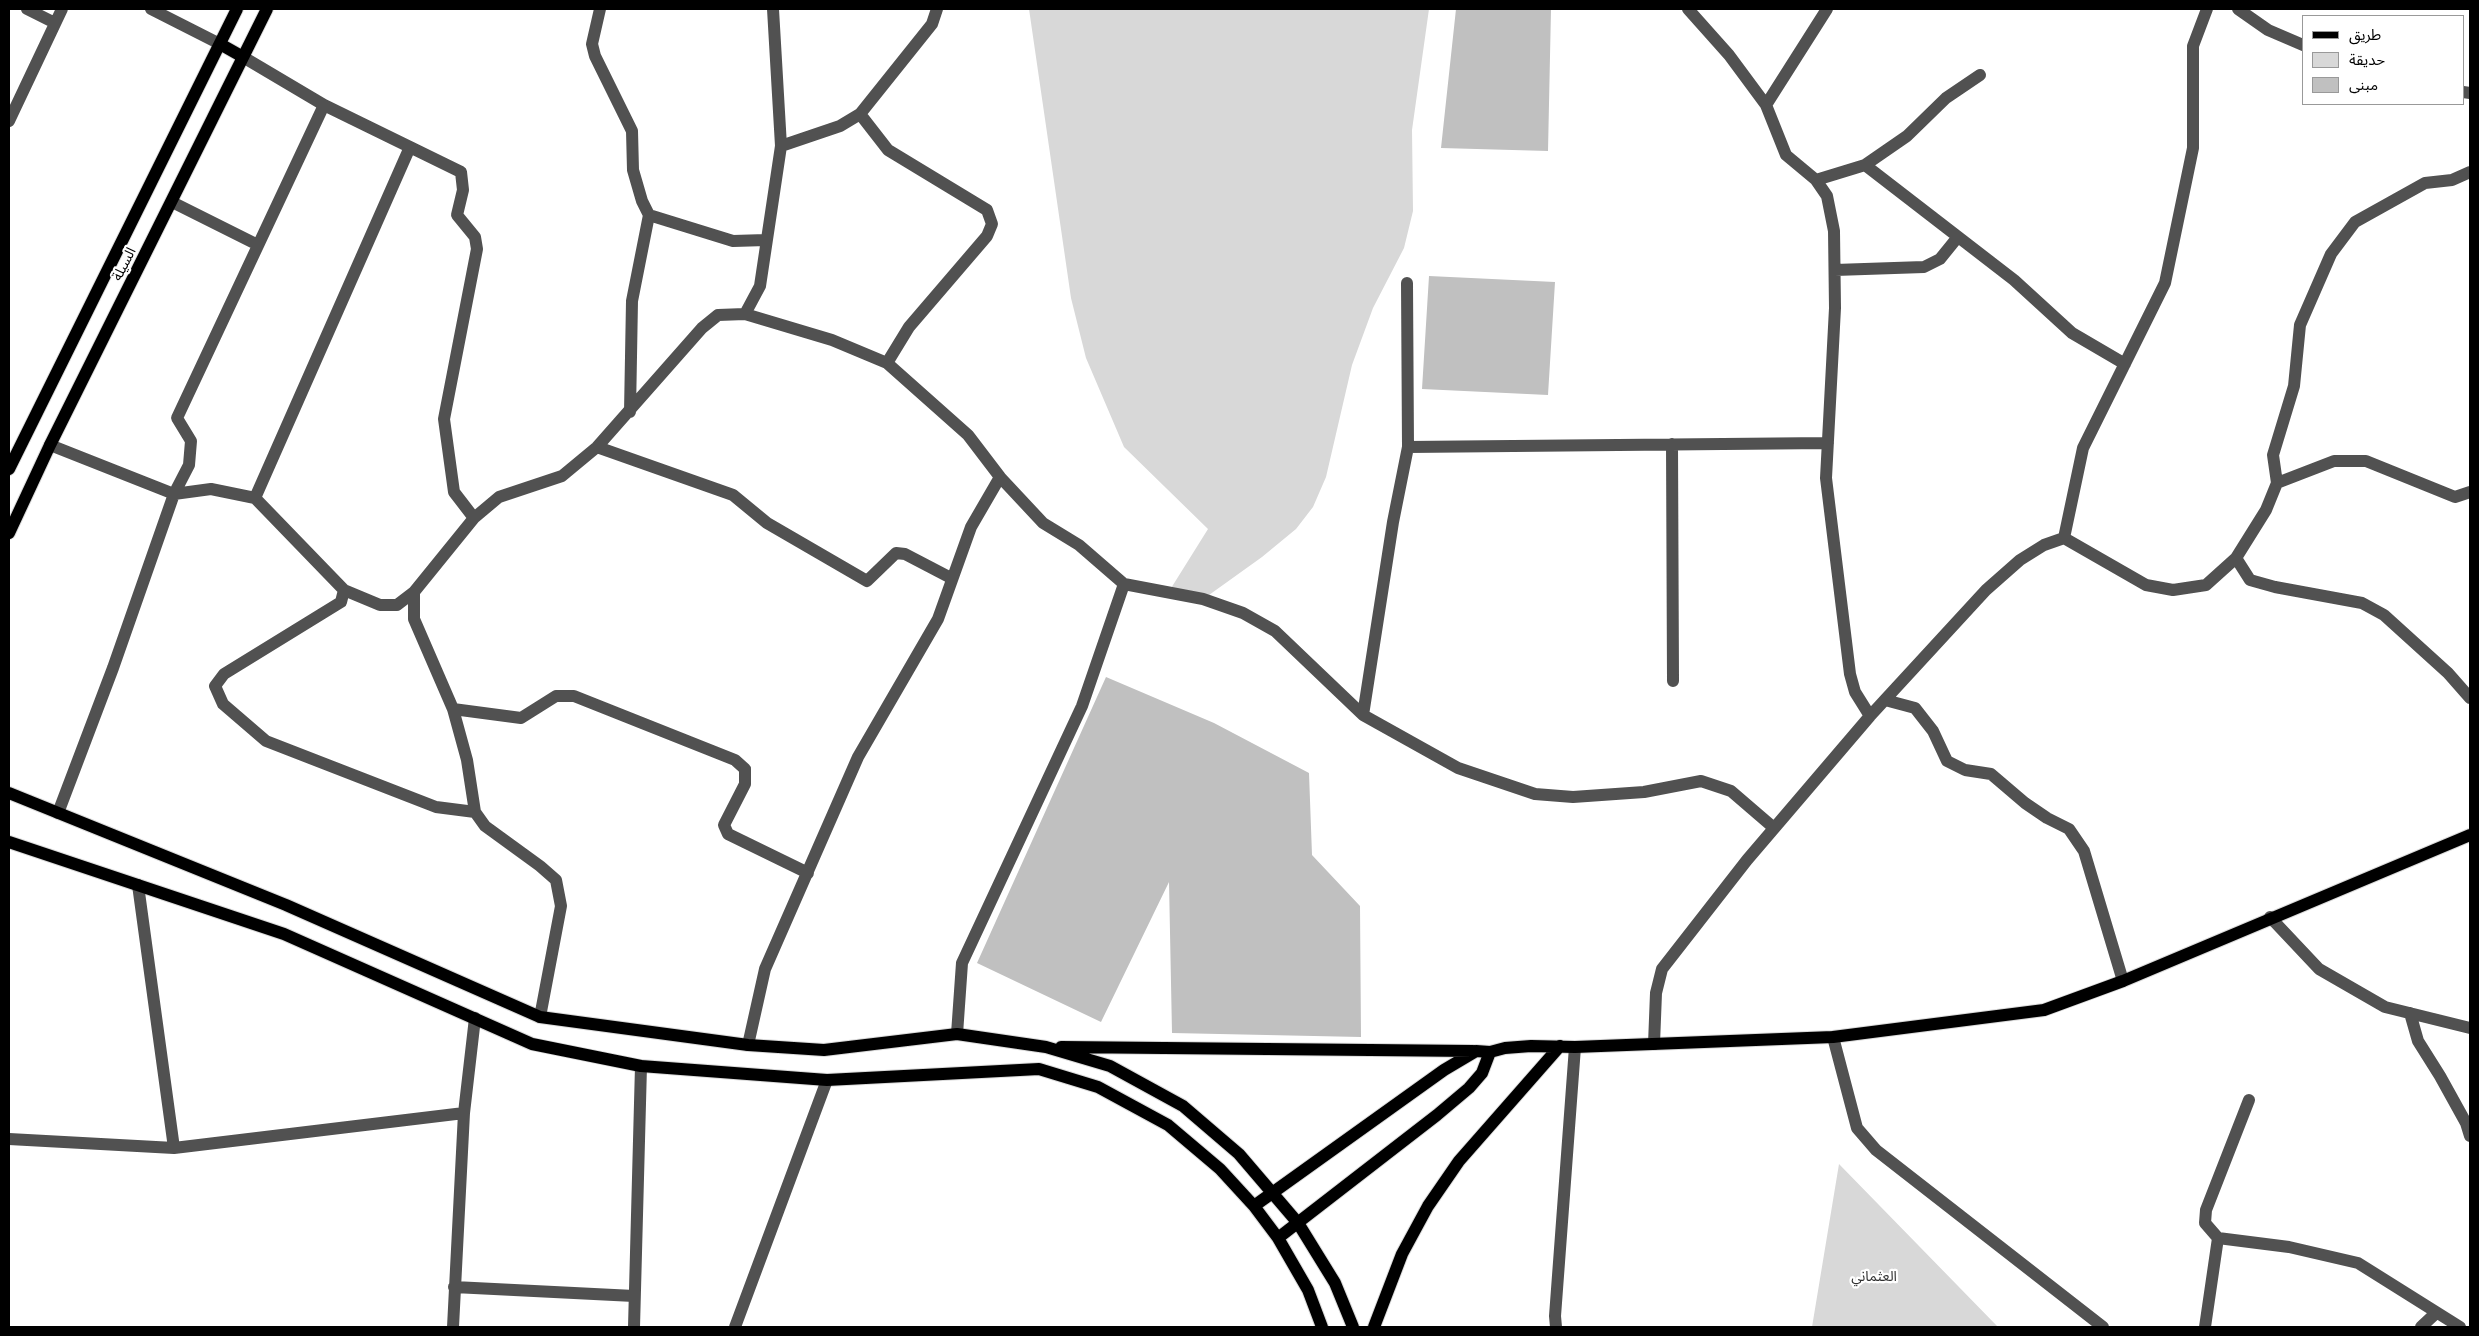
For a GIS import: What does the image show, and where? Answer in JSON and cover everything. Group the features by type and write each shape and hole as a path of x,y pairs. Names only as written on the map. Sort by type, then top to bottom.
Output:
{"main road":[{"name":"السيلة","path":"9,469 237,9"},
{"name":"السيلة","path":"9,533 50,445 267,9"},
{"path":"220,44 243,57"},
{"path":"9,793 286,905 540,1017 748,1045 824,1050 957,1034 1046,1047 1490,1052 1505,1048 1833,1037 2044,1010 2123,981 2270,917 2470,835"},
{"path":"9,842 284,934 532,1044 641,1066 827,1080 1038,1069 1098,1087 1168,1125 1220,1169 1254,1206 1278,1238 1308,1290 1322,1327"},
{"path":"1374,1327 1402,1254 1428,1206 1459,1161 1560,1046"},
{"path":"1046,1047 1110,1066 1183,1106 1239,1154 1274,1192 1298,1223 1335,1283 1353,1327"},
{"path":"1254,1206 1444,1070 1476,1051"},
{"path":"1278,1238 1469,1088 1482,1073 1490,1052"}],"street":[{"path":"27,9 55,23"},
{"path":"9,121 62,9"},
{"path":"152,9 220,44"},
{"path":"600,9 592,44 595,56 632,131 633,170 642,202 649,215 632,301 630,412"},
{"path":"745,314 760,286 781,146 773,9"},
{"path":"781,146 840,126 860,114 932,24 937,9"},
{"path":"1688,9 1729,55 1766,105 1786,155 1816,180 1828,196 1834,231 1836,308 1826,478 1850,674 1855,692 1870,716"},
{"path":"1766,105 1827,9"},
{"path":"2064,538 2083,448 2165,283 2193,148 2193,46 2207,9"},
{"path":"2238,9 2268,30 2302,45"},
{"path":"243,57 324,104 461,172 463,190 457,215 475,237 477,249 444,419 454,492 474,518"},
{"path":"1816,180 1865,165 1907,136 1946,98 1980,75"},
{"path":"58,813 113,668 174,494 189,465 191,441 178,418 324,104"},
{"path":"860,114 888,150 987,210 992,224 987,236 909,327 887,363"},
{"path":"255,498 410,147"},
{"path":"1865,165 1957,238 2014,280 2072,333 2125,364"},
{"path":"1654,1044 1656,992 1662,969 1774,828 1870,716 1986,590 2020,560 2044,545 2064,538 2146,585 2173,590 2206,585 2236,558 2266,510 2277,483 2273,455 2294,386 2300,325 2331,254 2355,222 2425,183 2452,180 2470,172"},
{"path":"172,202 258,245"},
{"path":"649,215 733,241 766,240"},
{"path":"1835,270 1924,267 1940,259 1957,238"},
{"path":"1363,715 1393,522 1408,447 1408,283"},
{"path":"50,445 174,494 211,489 255,498 344,590 380,605 397,605 414,592 474,518 499,497 562,476 597,447 718,315 745,314 832,340 887,363 968,435 1000,478 1044,523 1079,546 1124,584 1203,599 1243,613 1275,631 1363,715 1458,768 1535,794 1573,797 1635,792 1701,781 1731,791 1774,828"},
{"path":"1408,447 1828,443"},
{"path":"1672,444 1673,681"},
{"path":"597,447 733,495 767,523 867,581 896,553 905,554 951,578"},
{"path":"2277,483 2334,461 2366,460 2455,496 2470,492"},
{"path":"748,1045 765,969 858,757 938,620 951,578 971,527 1000,478"},
{"path":"2236,558 2250,580 2285,589 2362,603 2384,615 2448,673 2470,698"},
{"path":"957,1034 962,963 1082,706 1124,584"},
{"path":"344,590 341,602 224,674 215,686 223,704 266,741 436,807 475,812"},
{"path":"414,592 414,619 453,709 468,760 475,812 485,826 556,880 561,906 540,1017"},
{"path":"453,709 521,718 556,696 574,696 736,760 745,769 745,784 724,825 728,834 808,873"},
{"path":"1885,700 1915,708 1933,731 1947,761 1965,770 1990,774 2025,803 2070,829 2084,851 2123,981"},
{"path":"138,885 174,1148"},
{"path":"2270,917 2319,969 2385,1007 2470,1028"},
{"path":"2410,1012 2418,1041 2445,1084 2466,1123 2470,1136"},
{"path":"453,1327 464,1113 475,1018"},
{"path":"1833,1037 1857,1128 1876,1150 2103,1327"},
{"path":"1556,1327 1574,1047"},
{"path":"634,1327 641,1066"},
{"path":"735,1327 827,1080"},
{"path":"2249,1100 2206,1210 2205,1223 2218,1238 2289,1247 2358,1263 2460,1327"},
{"path":"9,1139 174,1148 464,1113"},
{"path":"2205,1327 2218,1238"},
{"path":"454,1287 634,1296"},
{"path":"2421,1327 2436,1313"}],"green space":[{"path":"1029,9 1429,9 1412,130 1413,211 1404,248 1373,308 1352,365 1326,477 1313,507 1296,529 1262,557 1209,595 1168,593 1208,529 1124,447 1086,358 1071,298"},
{"name":"العثماني","path":"1839,1164 1998,1327 1812,1327"}],"building":[{"path":"1456,9 1551,9 1548,151 1441,148"},
{"path":"1429,276 1555,282 1548,395 1422,389"},
{"path":"1106,677 1214,723 1309,773 1312,855 1360,906 1361,1037 1172,1033 1169,882 1101,1022 977,963"}]}
